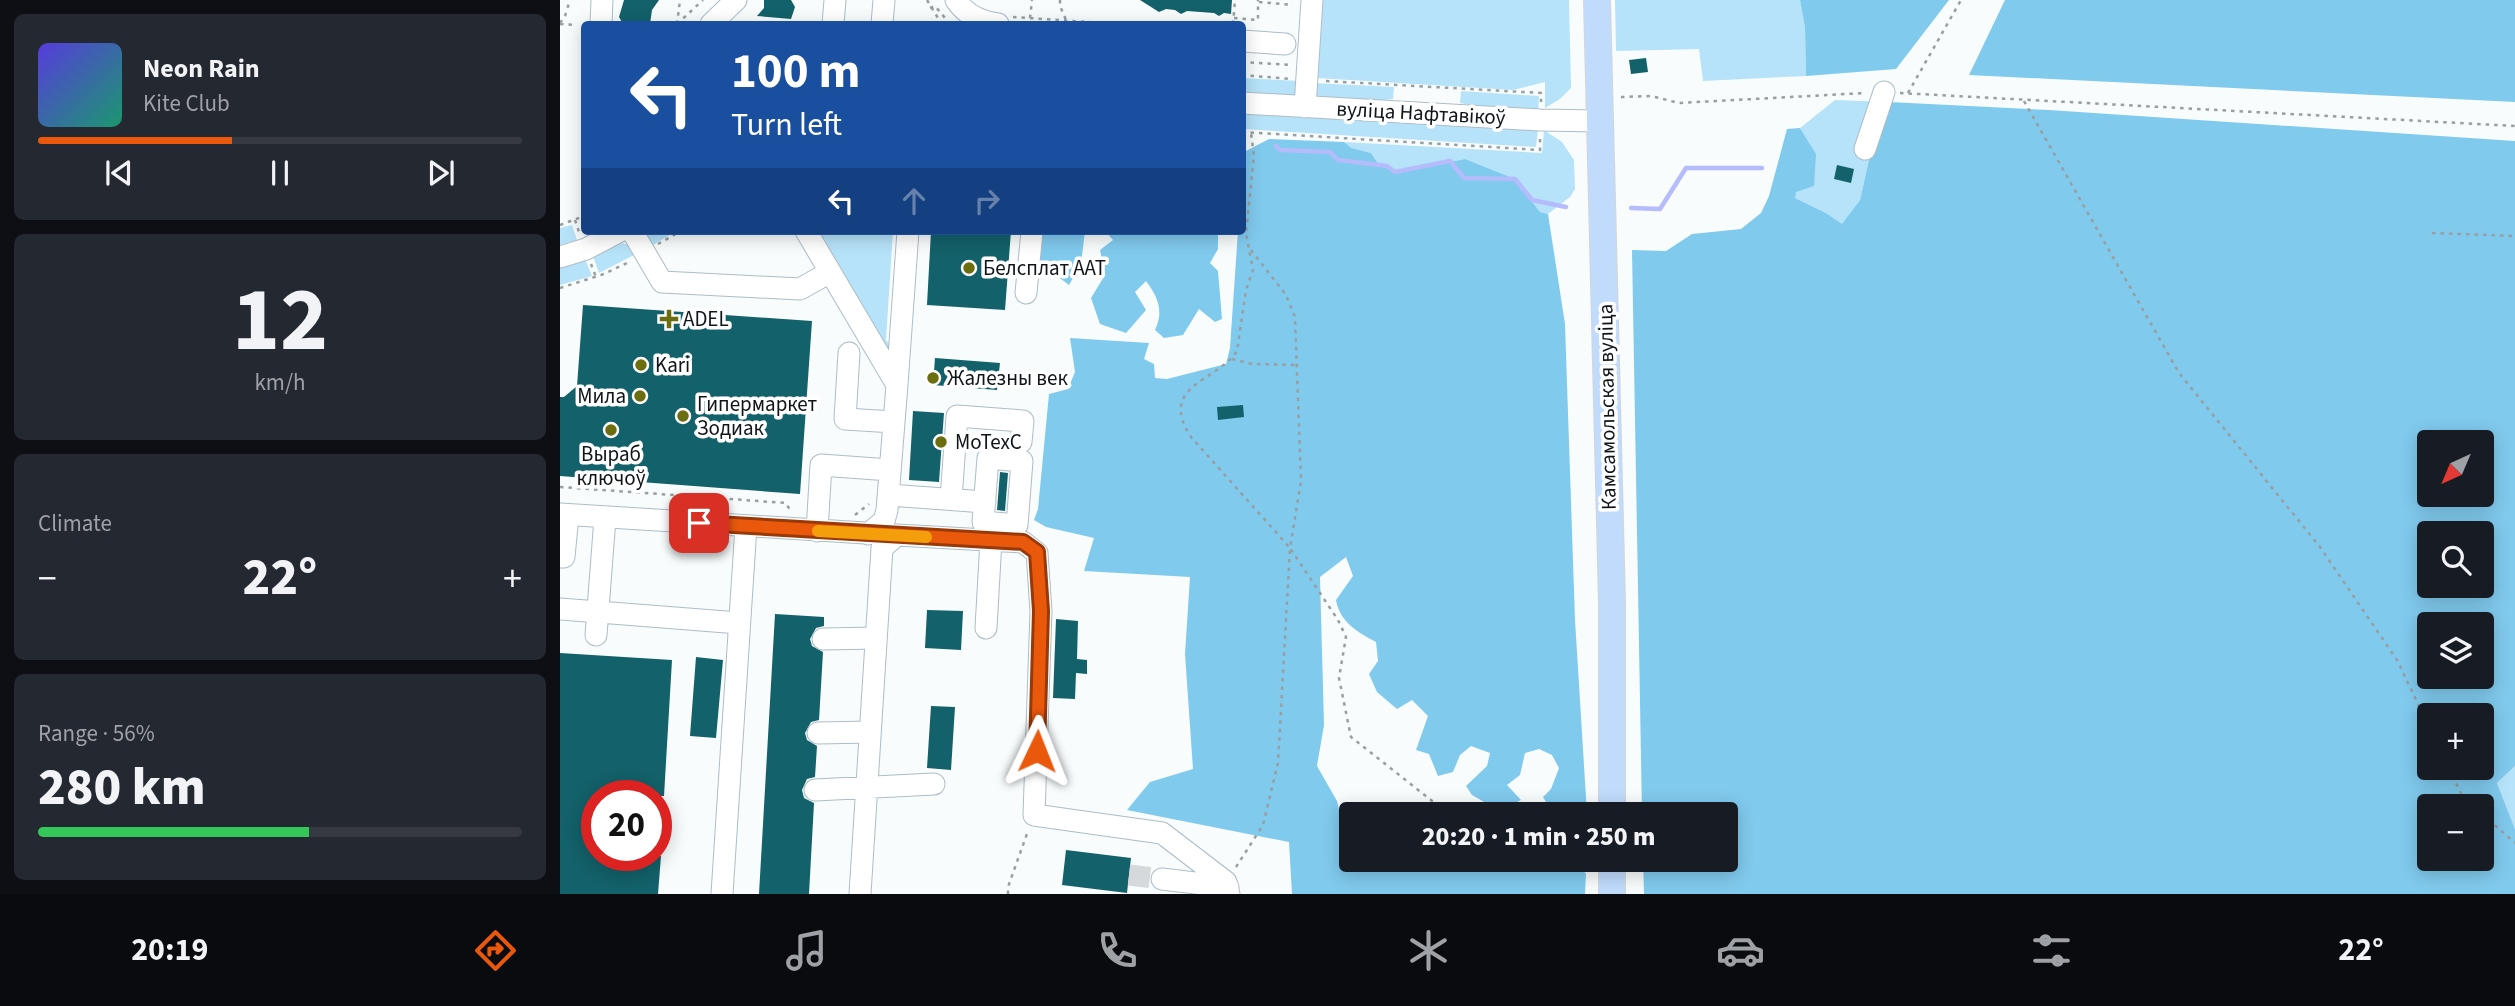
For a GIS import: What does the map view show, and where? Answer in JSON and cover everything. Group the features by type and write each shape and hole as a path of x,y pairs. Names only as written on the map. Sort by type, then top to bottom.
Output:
{"main road":[{"name":"Камсамольская вуліца","path":"1597,0 1612,603 1612,802"},
{"path":"1612,872 1612,894"}],"street":[{"path":"601,21 602,0"},
{"path":"714,21 736,0"},
{"path":"833,21 835,0"},
{"path":"882,21 884,0"},
{"path":"956,0 976,19 1003,21"},
{"path":"1304,3 1307,80 1305,107"},
{"path":"1246,41 1285,44"},
{"path":"1865,149 1884,92"},
{"name":"вуліца Нафтавікоў","path":"1246,103 1551,121 1599,110"},
{"path":"560,257 586,249 612,235"},
{"path":"634,235 662,282 800,289 831,272"},
{"path":"808,235 897,384"},
{"path":"860,894 883,535 880,498 890,470 908,235"},
{"path":"1026,293 1032,235"},
{"path":"849,353 845,419 894,422"},
{"path":"951,499 957,416 1023,421 1021,442"},
{"path":"817,531 821,465 890,470"},
{"path":"880,498 985,502"},
{"path":"563,514 1023,542 1037,552 1041,611 1034,815 1162,833 1228,887"},
{"path":"560,557 564,557 568,515 563,514"},
{"path":"596,635 605,517"},
{"path":"722,894 746,526"},
{"path":"986,628 991,540"},
{"path":"560,609 739,623"},
{"path":"823,639 877,638"},
{"path":"818,733 870,732"},
{"path":"815,790 934,784"},
{"path":"1162,879 1228,887"}],"path":[{"path":"570,0 560,23 576,25"},
{"path":"677,21 680,0"},
{"path":"680,21 703,0"},
{"path":"927,0 938,21"},
{"path":"1030,19 1032,0"},
{"path":"1060,0 1068,21"},
{"path":"1234,21 1235,0"},
{"path":"1908,93 1961,0"},
{"path":"1234,18 1258,20 1258,1 1304,3"},
{"path":"930,8 935,6 945,20"},
{"path":"1003,21 1055,21"},
{"path":"1246,75 1541,93"},
{"path":"1599,110 1651,96 1679,103 1884,92 2515,127"},
{"path":"2024,101 2179,373 2320,547 2397,660 2418,703"},
{"path":"1246,132 1540,150"},
{"path":"1251,133 1254,156 1246,233 1253,270 1246,290 1237,351 1232,359 1189,389 1182,402 1183,425 1290,548 1338,620 1346,637 1339,677 1351,737 1433,802"},
{"path":"560,225 581,217"},
{"path":"2432,233 2515,236"},
{"path":"560,288 604,275 674,235"},
{"path":"1228,887 1263,825 1278,763 1290,548 1301,481 1295,317 1286,295 1251,249"},
{"path":"1232,359 1252,364 1297,365"},
{"path":"560,487 786,503 792,512"},
{"path":"855,516 880,498"},
{"path":"1008,894 1008,887 1034,815"},
{"path":"2494,825 2515,843"}],"shaded area":[{"path":"1322,0 1569,0 1571,88 1545,108 1545,82 1513,90 1317,78"},
{"path":"1615,0 1800,0 1805,28 1806,76 1703,81 1699,49 1616,51"},
{"path":"1800,0 1949,0 1896,69 1806,76 1805,28"},
{"path":"2005,0 2515,0 2515,102 1969,75"},
{"path":"1246,78 1300,81 1297,94 1246,93"},
{"path":"1313,83 1394,87 1393,99 1333,102 1316,96"},
{"path":"1461,91 1539,96 1538,114 1500,111 1460,103"},
{"path":"1835,100 1889,102 1875,133 1860,200 1842,225 1826,213 1795,198 1795,192 1816,155 1800,128"},
{"path":"1889,102 2515,141 2515,766 2497,783 2515,829 2515,894 1644,894 1643,872 1738,872 1738,802 1642,802 1632,250 1666,251 1692,234 1741,229 1761,213 1769,196 1787,129 1800,128 1816,154 1814,186 1796,192 1795,198 1842,224 1860,200 1875,133"},
{"path":"1246,111 1538,129 1536,147 1246,129"},
{"path":"1544,130 1562,142 1574,160 1575,189 1570,197 1548,214 1540,212 1514,179 1465,159 1395,172 1387,166 1379,165 1371,153 1350,148 1344,142 1542,153"},
{"path":"1269,139 1344,142 1351,148 1371,153 1379,165 1387,166 1395,172 1465,159 1515,179 1540,212 1548,214 1565,324 1575,620 1586,802 1546,802 1543,797 1551,789 1559,768 1552,755 1539,749 1525,753 1520,775 1507,785 1521,800 1517,802 1484,802 1472,795 1466,786 1487,766 1490,753 1471,746 1460,755 1453,772 1438,776 1429,754 1416,750 1428,716 1412,700 1397,709 1377,692 1369,674 1378,661 1376,642 1350,625 1338,608 1336,600 1353,576 1346,557 1320,577 1324,725 1317,766 1339,809 1339,872 1585,872 1585,894 1292,894 1289,842 1127,810 1150,782 1193,769 1185,654 1190,577 1084,571 1094,538 1046,527 1034,520 1038,509 1049,394 1068,389 1075,372 1070,338 1149,343 1144,359 1154,364 1155,378 1167,379 1226,364 1230,348 1238,235 1246,235 1246,151"},
{"path":"572,225 577,240 560,245 560,228"},
{"path":"646,235 670,235 650,247"},
{"path":"819,235 893,235 886,340 891,346 890,354"},
{"path":"1041,235 1085,235 1081,264 1069,285 1040,263"},
{"path":"1109,235 1218,235 1218,249 1210,263 1218,271 1222,319 1215,322 1199,309 1183,335 1164,338 1155,330 1159,317 1158,304 1146,281 1135,292 1146,310 1126,333 1100,324 1091,298 1105,275 1100,250 1113,240"},
{"path":"622,243 632,246 638,253 599,273 593,256"},
{"path":"585,259 592,276 560,285 560,267"},
{"path":"2515,766 2515,829 2497,783"}],"building":[{"path":"624,0 659,0 652,10 650,21 621,21 619,17"},
{"path":"764,0 791,0 795,7 791,19 757,16 764,8"},
{"path":"1140,0 1232,0 1231,14 1224,13 1219,16 1214,13 1187,11 1181,14 1166,9 1159,12"},
{"path":"1646,58 1648,72 1631,74 1629,60"},
{"path":"1837,165 1854,169 1851,183 1834,179"},
{"name":"Белсплат ААТ","path":"931,235 1011,235 1005,310 927,305"},
{"name":"Гипермаркет Зодиак","path":"583,305 812,321 800,494 560,476 560,397 564,397 577,386"},
{"path":"935,358 1000,363 997,390 933,385"},
{"path":"1243,405 1244,417 1218,420 1217,407"},
{"path":"913,411 944,413 939,482 909,480"},
{"path":"1000,472 1008,473 1005,511 997,510"},
{"path":"927,610 963,611 961,650 925,648"},
{"path":"775,614 824,617 824,626 816,628 810,639 812,646 823,652 819,720 811,722 805,733 807,740 817,746 815,777 807,779 802,790 804,798 814,803 809,894 759,894"},
{"path":"1056,619 1078,621 1077,659 1087,660 1087,674 1076,673 1075,699 1053,698"},
{"path":"560,653 672,660 665,780 581,780 581,871 660,871 658,894 560,894"},
{"path":"696,657 723,660 716,738 690,736"},
{"path":"931,706 955,707 951,770 927,768"},
{"path":"1066,850 1131,858 1127,893 1062,885"}],"waterway":[{"path":"1276,146 1280,150 1330,152 1338,160 1387,166 1395,172 1450,161 1464,178 1515,179 1532,200 1566,207"},
{"path":"1631,208 1660,209 1686,168 1762,168"}],"tunnel":[{"path":"1129,875 1162,879"}],"slow traffic":[{"path":"818,531 926,537"}],"place":[{"name":"Белсплат ААТ","path":"969,268"},
{"name":"ADEL","path":"669,319"},
{"name":"Kari","path":"641,365"},
{"name":"Жалезны век","path":"933,378"},
{"name":"Мила","path":"640,396"},
{"name":"Гипермаркет Зодиак","path":"683,416"},
{"name":"Выраб ключоў","path":"611,430"},
{"name":"MoTexC","path":"941,442"}],"route":[{"path":"699,523 1023,542 1037,552 1041,611 1037,751"}]}
